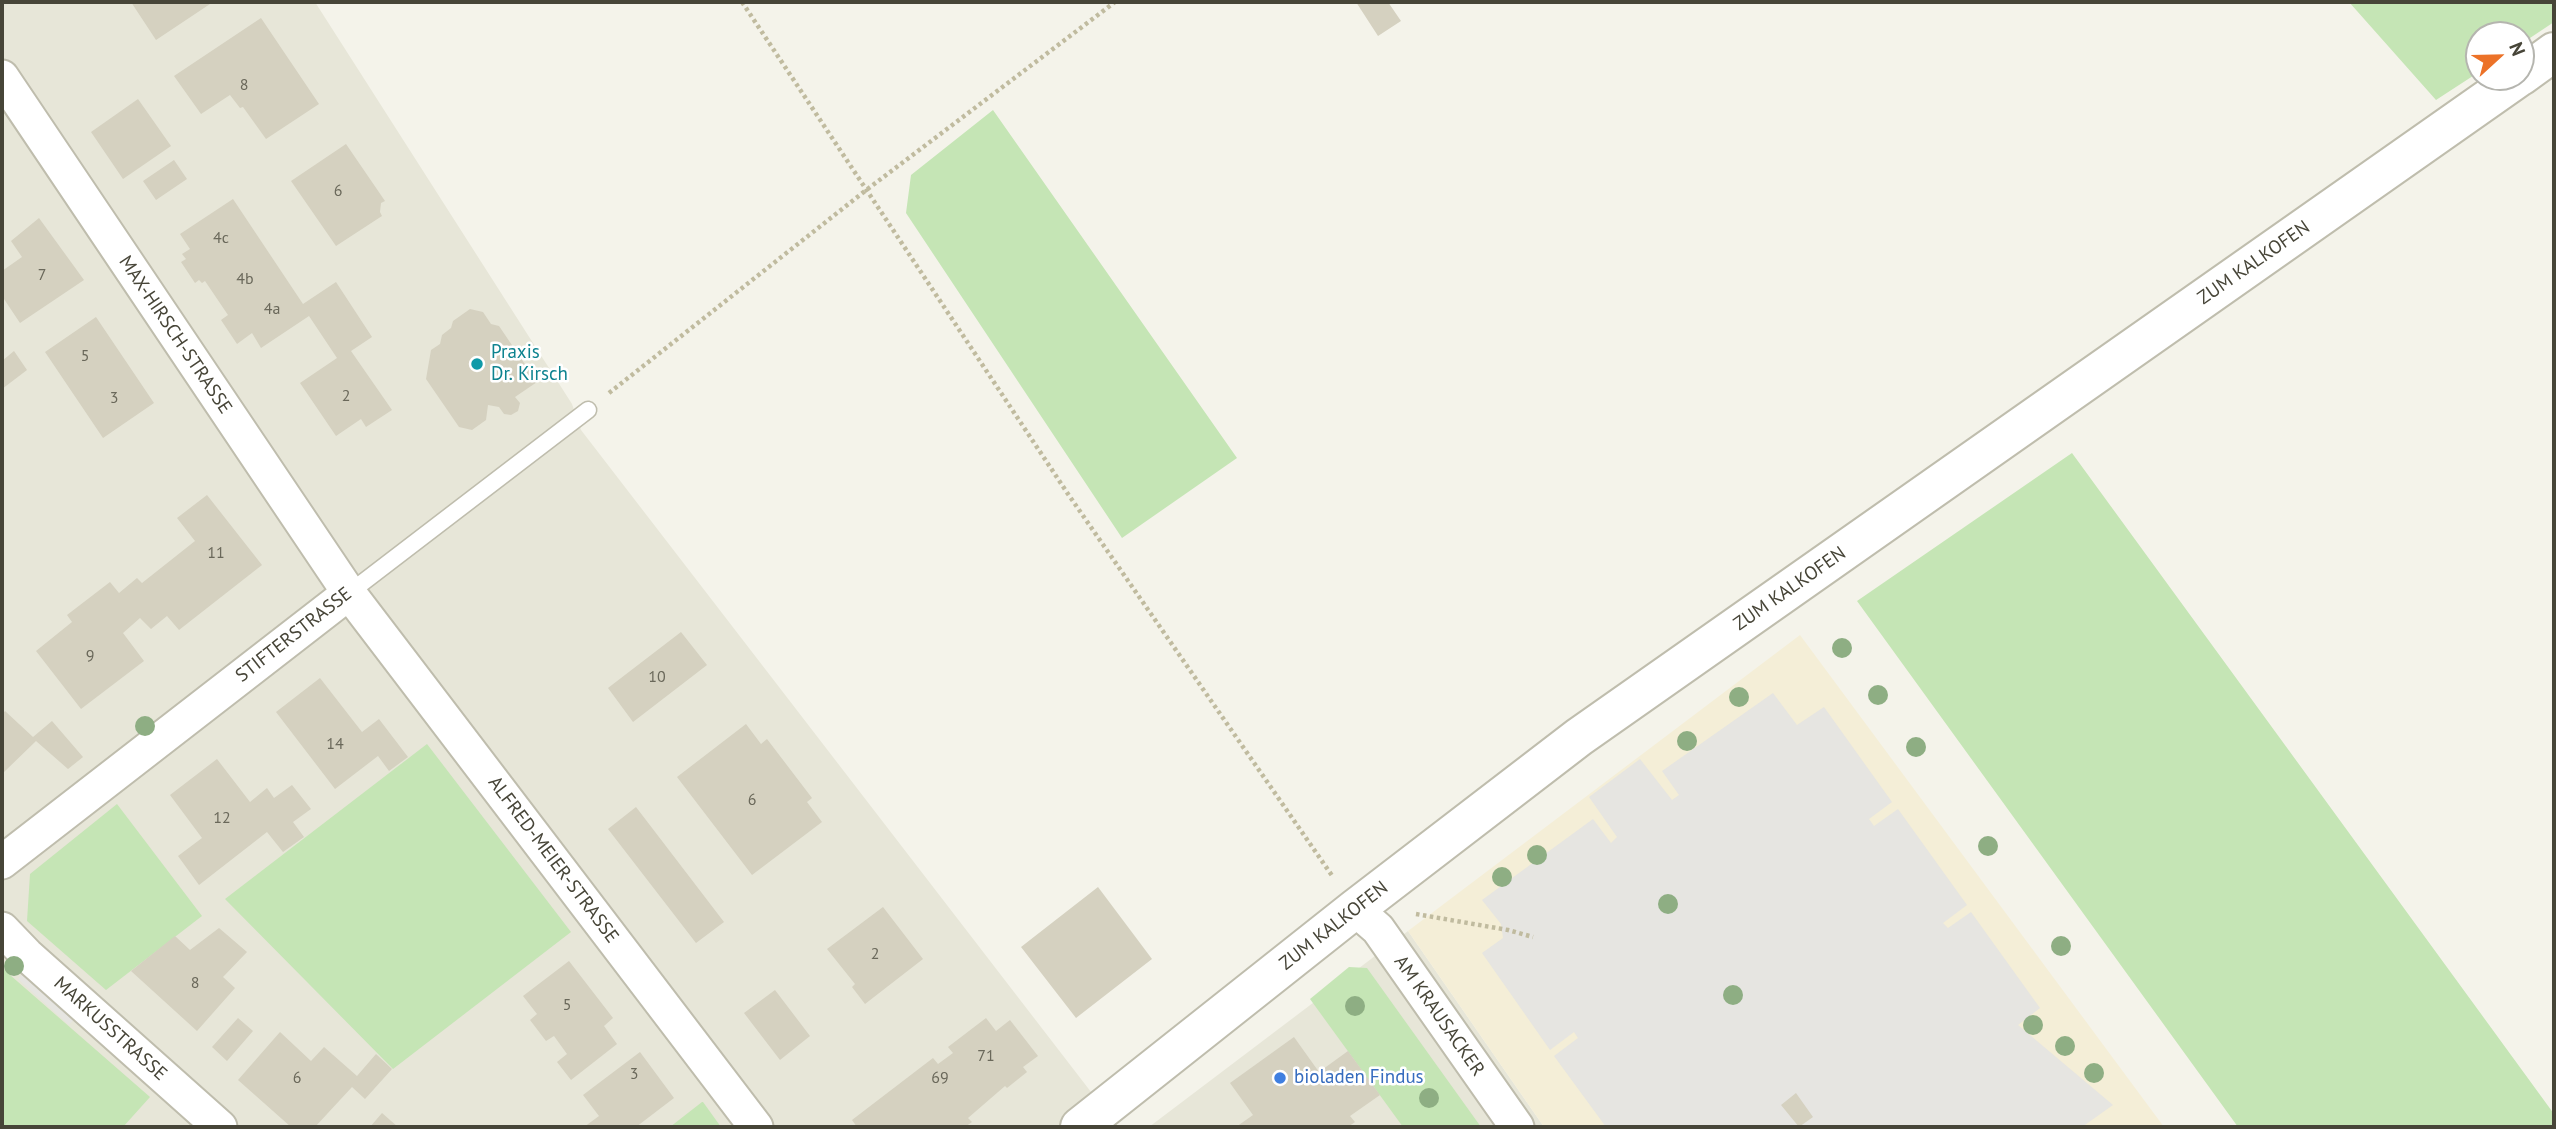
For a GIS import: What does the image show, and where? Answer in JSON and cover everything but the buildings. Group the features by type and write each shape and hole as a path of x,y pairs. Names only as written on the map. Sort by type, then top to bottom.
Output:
{"street":[{"name":"ZUM KALKOFEN","path":"2535,65 2554,52"},
{"name":"MAX-HIRSCH-STRASSE","path":"2,77 349,593"},
{"name":"ZUM KALKOFEN","path":"1080,1127 1355,909 1579,737 2499,91"},
{"name":"STIFTERSTRASSE","path":"2,862 349,593"},
{"name":"ALFRED-MEIER-STRASSE","path":"349,593 756,1127"},
{"name":"AM KRAUSACKER","path":"1355,909 1378,929 1517,1127"},
{"name":"MARKUSSTRASSE","path":"2,929 27,955 220,1127"}],"lane":[{"name":"STIFTERSTRASSE","path":"349,593 588,410"}],"path":[{"path":"742,2 1068,494 1355,909"},
{"path":"588,410 865,191 1115,2"},
{"path":"1409,910 1432,918 1508,930 1532,937"}],"shaded area":[{"path":"2,2 315,2 572,404 581,430 1118,1127 2,1127"},
{"path":"1800,635 2164,1127 1544,1127 1408,931"},
{"path":"1773,693 1797,725 1824,707 1892,802 1869,819 1874,826 1898,809 1967,905 1943,923 1948,928 1971,912 2040,1008 2018,1025 2113,1105 2082,1127 1606,1127 1554,1056 1578,1038 1574,1032 1550,1050 1482,953 1503,938 1501,924 1482,900 1593,819 1611,843 1617,837 1589,797 1640,759 1672,800 1679,795 1662,771"},
{"path":"1408,931 1544,1127 1149,1127"},
{"path":"27,969 78,1015 69,1025 18,979"}],"green space":[{"path":"2349,2 2554,2 2554,22 2535,35 2535,21 2465,21 2465,81 2436,100"},
{"path":"993,110 1237,458 1122,538 906,213 911,175"},
{"path":"2072,453 2554,1114 2554,1127 2238,1127 1857,601"},
{"path":"427,744 571,932 393,1069 225,899"},
{"path":"117,804 202,916 106,990 27,921 30,874"},
{"path":"1349,967 1367,968 1481,1127 1403,1127 1310,999"},
{"path":"2,968 150,1097 123,1127 2,1127"},
{"path":"702,1102 721,1127 670,1127"}],"place":[{"name":"Praxis Dr. Kirsch","path":"477,364"},
{"name":"bioladen Findus","path":"1280,1078"}]}
